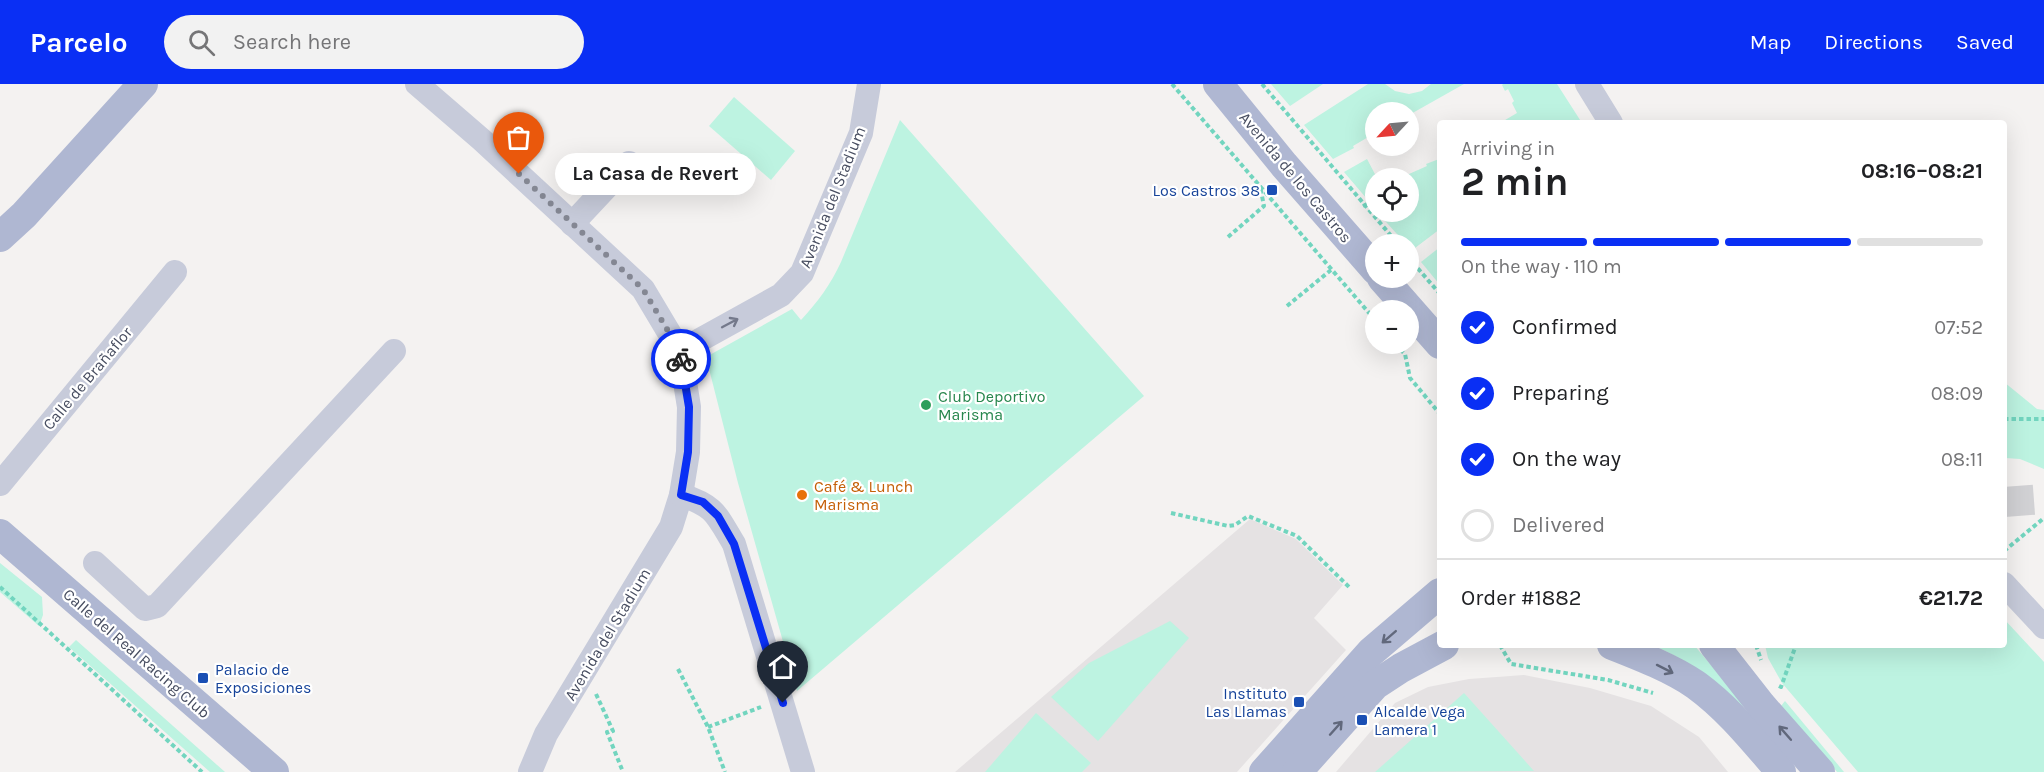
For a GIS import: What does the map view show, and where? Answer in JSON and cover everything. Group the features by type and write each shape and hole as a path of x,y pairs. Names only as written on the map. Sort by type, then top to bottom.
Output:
{"main road":[{"path":"0,237 24,215 143,84"},
{"name":"Avenida de los Castros","path":"1218,84 1284,165 1365,257"},
{"path":"0,251 24,215"},
{"path":"1393,288 1435,328"},
{"name":"Calle del Real Racing Club","path":"0,534 274,772"},
{"path":"1264,772 1371,652 1437,596"},
{"path":"1297,772 1375,685 1438,648"},
{"path":"1619,648 1694,684 1715,700 1738,722 1781,772"},
{"path":"1717,648 1766,690"},
{"path":"1736,648 1820,772"}],"street":[{"name":"Avenida del Stadium","path":"417,84 482,140 643,289 680,351 689,407 688,452 681,495 671,527 546,734 530,772"},
{"name":"Avenida del Stadium","path":"680,351 774,299 802,273 861,133 869,84"},
{"path":"1587,84 1609,120"},
{"path":"572,224 629,164"},
{"name":"Calle de Brañaflor","path":"0,484 175,272"},
{"path":"95,564 145,609 157,606 394,351"},
{"path":"681,495 703,502 718,516 734,544 803,772"},
{"path":"2007,587 2044,627"}],"path":[{"path":"1172,84 1365,309"},
{"path":"1262,84 1389,234"},
{"path":"1228,237 1264,206 1260,185"},
{"path":"1287,306 1331,270"},
{"path":"1419,270 1437,291"},
{"path":"1405,354 1410,378 1437,410"},
{"path":"2007,419 2044,419"},
{"path":"1171,513 1228,526 1235,525 1248,516 1297,536 1349,587"},
{"path":"2007,549 2044,518"},
{"path":"0,587 202,772"},
{"path":"1502,648 1511,664 1608,680 1654,693"},
{"path":"1766,690 1794,648"},
{"path":"678,669 708,727 725,772"},
{"path":"595,693 613,730 607,732 623,772"},
{"path":"708,727 764,706"}],"shaded area":[{"path":"1250,519 1296,539 1343,585 1314,618 1346,650 1237,772 955,772"},
{"path":"1524,675 1590,688 1651,706 1699,737 1728,772 1336,772 1395,703 1428,687 1469,679"}],"green space":[{"path":"1271,84 1323,84 1290,106"},
{"path":"1368,84 1385,84 1395,91 1409,94 1422,91 1431,84 1464,84 1419,109 1419,102 1365,102 1365,139 1353,146 1354,148 1333,159 1304,125"},
{"path":"1557,84 1580,120 1505,120 1517,113 1508,89 1505,91 1502,85"},
{"path":"734,97 795,151 771,180 709,126"},
{"name":"Club Deportivo Marisma","path":"900,120 1144,396 797,691 738,483 706,357 792,309 801,320 813,307 841,262"},
{"path":"1367,159 1372,168 1365,168 1365,197 1344,172"},
{"path":"1437,160 1437,231 1419,245 1419,234 1397,234 1386,222 1419,222 1419,170 1427,166 1426,164"},
{"path":"1437,249 1437,281 1421,262"},
{"path":"2007,384 2037,409 2044,410 2044,469 2020,459 2007,458"},
{"path":"0,563 42,597 43,615 39,626 0,592"},
{"path":"1170,621 1189,638 1098,741 1051,697 1089,663"},
{"path":"2007,622 2044,662 2044,772 1858,772 1782,683 1768,658 1766,648 2007,648"},
{"path":"76,640 225,772 210,772 69,647"},
{"path":"1659,648 1697,648 1745,705 1741,709 1677,657"},
{"path":"1464,693 1534,771 1375,772"},
{"path":"1785,701 1844,772 1837,772 1781,706"},
{"path":"1036,713 1091,763 1082,772 985,772"}],"tunnel":[{"path":"2007,502 2044,499"}],"way so far":[{"path":"519,174 643,289 680,351 681,359"}],"place":[{"name":"La Casa de Revert","path":"519,174"},
{"name":"Los Castros 38","path":"1272,190"},
{"name":"Club Deportivo Marisma","path":"926,405"},
{"name":"Café & Lunch Marisma","path":"802,495"},
{"name":"Palacio de Exposiciones","path":"203,678"},
{"name":"Instituto Las Llamas","path":"1299,702"},
{"name":"Alcalde Vega Lamera 1","path":"1362,720"}],"route":[{"path":"681,359 689,407 688,452 681,495 703,502 718,516 734,544 783,703"}]}
